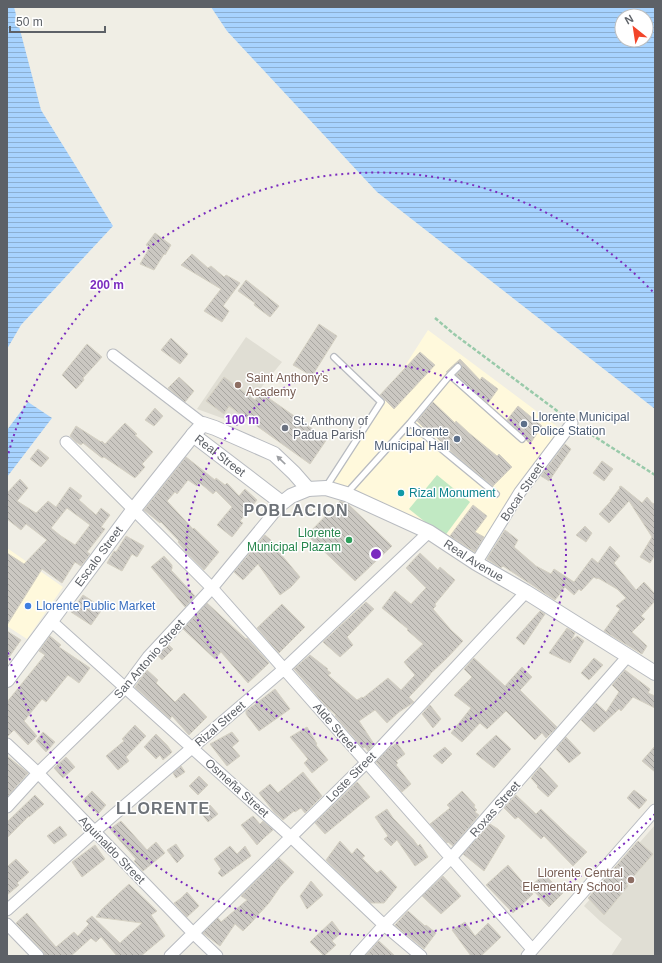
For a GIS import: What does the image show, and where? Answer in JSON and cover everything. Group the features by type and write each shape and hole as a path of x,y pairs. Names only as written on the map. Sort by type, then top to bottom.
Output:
{"street":[{"path":"113,355 203,424"},
{"name":"Bocar Street","path":"476,564 520,492 572,423"},
{"name":"Real Street","path":"282,503 193,435 203,424 274,454 308,489"},
{"name":"Escalo Street","path":"7,680 134,509 193,435"},
{"name":"Alde Street","path":"66,442 212,588 451,858 529,952"},
{"name":"Real Avenue","path":"282,503 291,496 308,489 326,488 346,494 429,532 476,564 526,592 655,673"},
{"name":"San Antonio Street","path":"7,807 38,773 125,688 148,657 212,588 282,503"},
{"name":"Rizal Street","path":"7,910 95,831 284,669 429,532"},
{"name":"Loste Street","path":"170,956 367,762 526,592"},
{"name":"Osmeña Street","path":"51,622 291,837 384,925 421,956"},
{"name":"Roxas Street","path":"356,956 384,925 451,858 628,656"},
{"name":"Aguinaldo Street","path":"7,744 38,773 216,956"},
{"path":"529,952 655,810"},
{"path":"7,924 38,956"}],"lane":[{"path":"326,488 381,402 334,357"},
{"path":"346,494 458,367"},
{"path":"450,375 522,439"},
{"path":"410,423 496,494"}],"path":[{"path":"435,318 454,334 559,411 572,423 655,475"}],"shaded area":[{"path":"428,330 559,428 490,539 478,555 328,486"},
{"name":"Saint Anthony's Academy","path":"246,337 282,362 233,422 197,409"},
{"name":"Llorente Public Market","path":"7,548 63,587 27,639 7,626"},
{"name":"Llorente Central Elementary School","path":"655,825 655,956 611,956 622,939 584,906"}],"green space":[{"path":"437,475 470,502 444,537 409,509"}],"water":[{"path":"7,7 14,7 41,110 113,226 21,325 7,349"},
{"path":"211,7 655,7 655,409 377,192 227,31"},
{"path":"28,402 52,418 7,477 7,430"}],"building":[{"path":"155,233 171,245 154,270 140,264 150,247 146,245"},
{"path":"192,254 208,268 211,266 224,277 226,275 240,283 223,306 229,311 222,322 204,311 221,289 181,265"},
{"path":"246,280 279,306 270,317 254,305 255,303 238,291"},
{"path":"319,324 337,336 312,376 293,365"},
{"path":"171,338 188,354 180,364 161,350"},
{"path":"87,344 102,357 83,378 84,380 76,389 62,375"},
{"path":"420,352 435,365 394,409 380,395"},
{"path":"460,359 480,380 482,377 498,389 488,403 456,375 462,368 461,364 457,363 446,372"},
{"path":"179,377 194,391 185,402 168,388"},
{"name":"St. Anthony of Padua Parish","path":"224,377 255,400 260,392 327,439 310,464 229,406 224,414 206,401"},
{"path":"433,402 455,423 456,421 497,456 499,454 512,467 493,486 454,454 429,430 428,432 417,421"},
{"name":"Llorente Municipal Police Station","path":"518,406 542,426 530,444 526,440 525,436 507,420"},
{"path":"155,408 163,416 154,426 145,420"},
{"path":"125,423 153,452 142,464 145,467 135,478 104,457 102,458 83,443 81,445 76,442 70,436 76,426 105,444"},
{"path":"565,444 571,449 549,481 541,476"},
{"path":"38,449 49,458 41,467 30,459"},
{"path":"186,457 215,480 216,478 225,485 227,483 239,496 245,489 257,500 240,521 243,523 232,537 217,525 232,507 216,491 213,494 200,483 197,486 188,480 177,494 175,492 167,501 193,529 194,528 219,552 204,570 186,552 178,542 179,541 161,522 160,523 144,510"},
{"path":"602,461 613,469 604,481 593,473"},
{"path":"20,479 28,488 17,501 36,513 48,501 56,507 70,487 82,496 79,500 96,515 101,508 110,515 101,527 105,529 87,552 90,554 81,566 75,562 62,583 42,569 7,625 7,553 24,564 47,540 26,524 21,530 7,519 7,493","holes":["67,508 90,525 75,545 51,528"]},
{"path":"621,486 642,503 647,497 652,503 655,504 655,555 650,563 640,557 652,537 629,501 609,523 599,514 611,501"},
{"name":"Llorente Municipal Plazam","path":"340,501 348,504 392,546 355,581 307,535"},
{"path":"473,505 487,516 475,532 484,537 475,552 450,536"},
{"path":"585,526 592,533 586,542 576,535"},
{"path":"505,530 518,540 514,547 536,566 551,574 554,569 574,582 592,558 598,563 610,546 620,556 614,563 636,590 644,582 655,594 655,601 641,616 645,619 632,632 647,646 642,654 604,631 620,609 616,606 626,598 617,589 594,577 581,591 579,589 574,595 565,587 555,600 503,566 501,568 487,559"},
{"path":"265,535 281,549 279,552 300,577 291,587 280,595 258,564 243,580 234,572"},
{"path":"126,536 144,546 137,557 132,554 122,571 107,563"},
{"path":"420,553 438,570 440,567 455,580 435,604 436,606 433,609 451,630 463,641 409,697 414,702 399,712 387,723 375,710 359,721 374,744 368,751 365,747 363,748 335,716 336,715 326,706 294,669 310,655 328,669 327,670 331,673 328,675 357,700 362,697 363,698 388,678 401,690 415,675 404,662 423,644 407,630 408,629 382,608 395,591 411,604 426,588 406,568"},
{"path":"164,556 172,565 171,570 195,596 185,607 151,567"},
{"path":"83,595 103,608 91,625 71,612"},
{"path":"366,602 374,609 347,637 353,645 340,657 323,642"},
{"path":"207,603 246,639 247,638 269,663 248,683 221,652 215,659 183,629"},
{"path":"282,604 305,627 279,653 257,628"},
{"path":"540,611 545,614 524,645 516,638"},
{"path":"567,628 575,633 571,641 577,636 584,641 570,663 549,653"},
{"path":"7,631 21,640 7,660"},
{"path":"50,636 61,645 59,647 90,668 79,683 68,675 46,702 42,699 24,721 37,736 28,745 14,730 7,737 7,702 45,655 39,651"},
{"path":"169,645 173,649 162,660 158,656"},
{"path":"474,658 505,686 522,667 532,677 520,690 557,727 546,738 542,733 535,740 506,711 487,729 480,723 462,742 451,733 471,708 454,695 472,677 464,669"},
{"path":"594,658 603,665 589,680 581,673"},
{"path":"147,670 158,680 156,683 175,702 184,693 207,717 189,735 172,716 170,719 135,687"},
{"path":"625,670 650,689 648,693 655,696 655,708 633,697 621,711 619,709 594,732 581,720 596,703 606,712 619,692 612,685"},
{"path":"275,689 290,709 259,731 246,714 246,711"},
{"path":"430,705 441,719 433,728 422,714"},
{"path":"135,725 146,736 126,757 129,761 118,770 106,756 124,741 122,739"},
{"path":"307,727 317,744 316,745 328,760 312,773 304,763 308,759 290,737"},
{"path":"43,732 55,742 46,752 36,741"},
{"path":"232,732 239,741 232,747 240,756 227,766 210,744"},
{"path":"156,734 172,752 163,760 160,755 156,759 144,747"},
{"path":"496,735 511,749 494,768 476,754"},
{"path":"566,737 581,753 569,763 556,749"},
{"path":"397,743 405,754 396,761 398,763 396,765 411,784 402,792 376,762 388,749"},
{"path":"655,746 655,772 642,761"},
{"path":"445,747 452,754 442,764 433,756"},
{"path":"7,756 28,773 7,797"},
{"path":"66,757 75,767 63,778 54,768"},
{"path":"181,766 185,772 176,778 173,773"},
{"path":"540,767 558,786 548,797 537,787 538,786 531,778"},
{"path":"303,772 322,796 305,813 301,808 295,812 294,811 283,820 274,812 259,793 270,784 278,793"},
{"path":"199,776 208,785 198,795 189,786"},
{"path":"357,782 370,797 325,834 315,823"},
{"path":"634,790 647,800 639,809 627,798"},
{"path":"92,791 106,805 98,814 83,800"},
{"path":"462,791 475,805 474,807 477,810 475,812 479,815 453,846 448,842 447,843 430,824 450,808 447,805"},
{"path":"35,795 44,804 29,816 7,838 7,822"},
{"path":"516,795 536,814 541,809 587,852 573,866 544,836 541,839 518,817 515,819 504,808"},
{"path":"210,805 218,814 208,822 201,813"},
{"path":"387,809 418,846 420,844 428,857 415,866 397,840 391,846 384,839 388,836 375,817"},
{"path":"253,816 260,824 263,821 273,830 257,845 241,825"},
{"path":"121,821 147,850 156,842 165,853 143,871 134,861 136,859 110,829"},
{"path":"490,824 505,836 484,871 463,854"},
{"path":"60,826 67,835 54,844 47,836"},
{"path":"340,841 352,854 357,848 365,856 362,858 377,873 381,870 397,887 384,903 370,903 326,860"},
{"path":"638,841 653,854 626,885 628,886 604,915 588,898"},
{"path":"176,844 184,856 177,863 167,850"},
{"path":"95,845 105,859 82,877 72,862"},
{"path":"230,846 237,854 245,846 251,856 222,877 218,873 221,869 214,859"},
{"path":"279,858 294,872 280,887 269,903 243,931 235,924 220,946 203,933 218,918 221,922 247,900 241,896"},
{"path":"16,859 29,872 17,883 19,885 7,895 7,867"},
{"path":"508,865 533,894 513,913 486,885"},
{"path":"544,874 563,893 549,907 530,887"},
{"path":"443,876 461,896 441,914 422,896"},
{"path":"311,881 323,895 307,909 300,896"},
{"path":"129,884 157,911 151,915 165,936 141,956 117,956 101,937 96,942 91,938 71,956 45,956 43,951 16,923 27,913 56,947 74,932 78,936 89,924 86,921 92,916 120,943 142,923 96,917 102,909"},
{"path":"187,892 199,906 187,917 174,903"},
{"path":"408,911 425,926 426,925 436,933 424,949 395,925"},
{"path":"332,921 341,933 332,941 336,945 324,956 310,942"},
{"path":"465,922 475,936 488,923 501,937 481,956 471,956 452,930"},
{"path":"379,941 395,956 365,956"}],"place":[{"name":"Saint Anthony's Academy","path":"238,385"},
{"name":"Llorente Municipal Police Station","path":"524,424"},
{"name":"St. Anthony of Padua Parish","path":"285,428"},
{"name":"Llorente Municipal Hall","path":"457,439"},
{"name":"Rizal Monument","path":"401,493"},
{"name":"Llorente Municipal Plazam","path":"349,540"},
{"name":"Llorente Public Market","path":"28,606"},
{"name":"Llorente Central Elementary School","path":"631,880"}],"district":[{"name":"POBLACION","path":"296,510"},
{"name":"LLORENTE","path":"163,808"}]}
